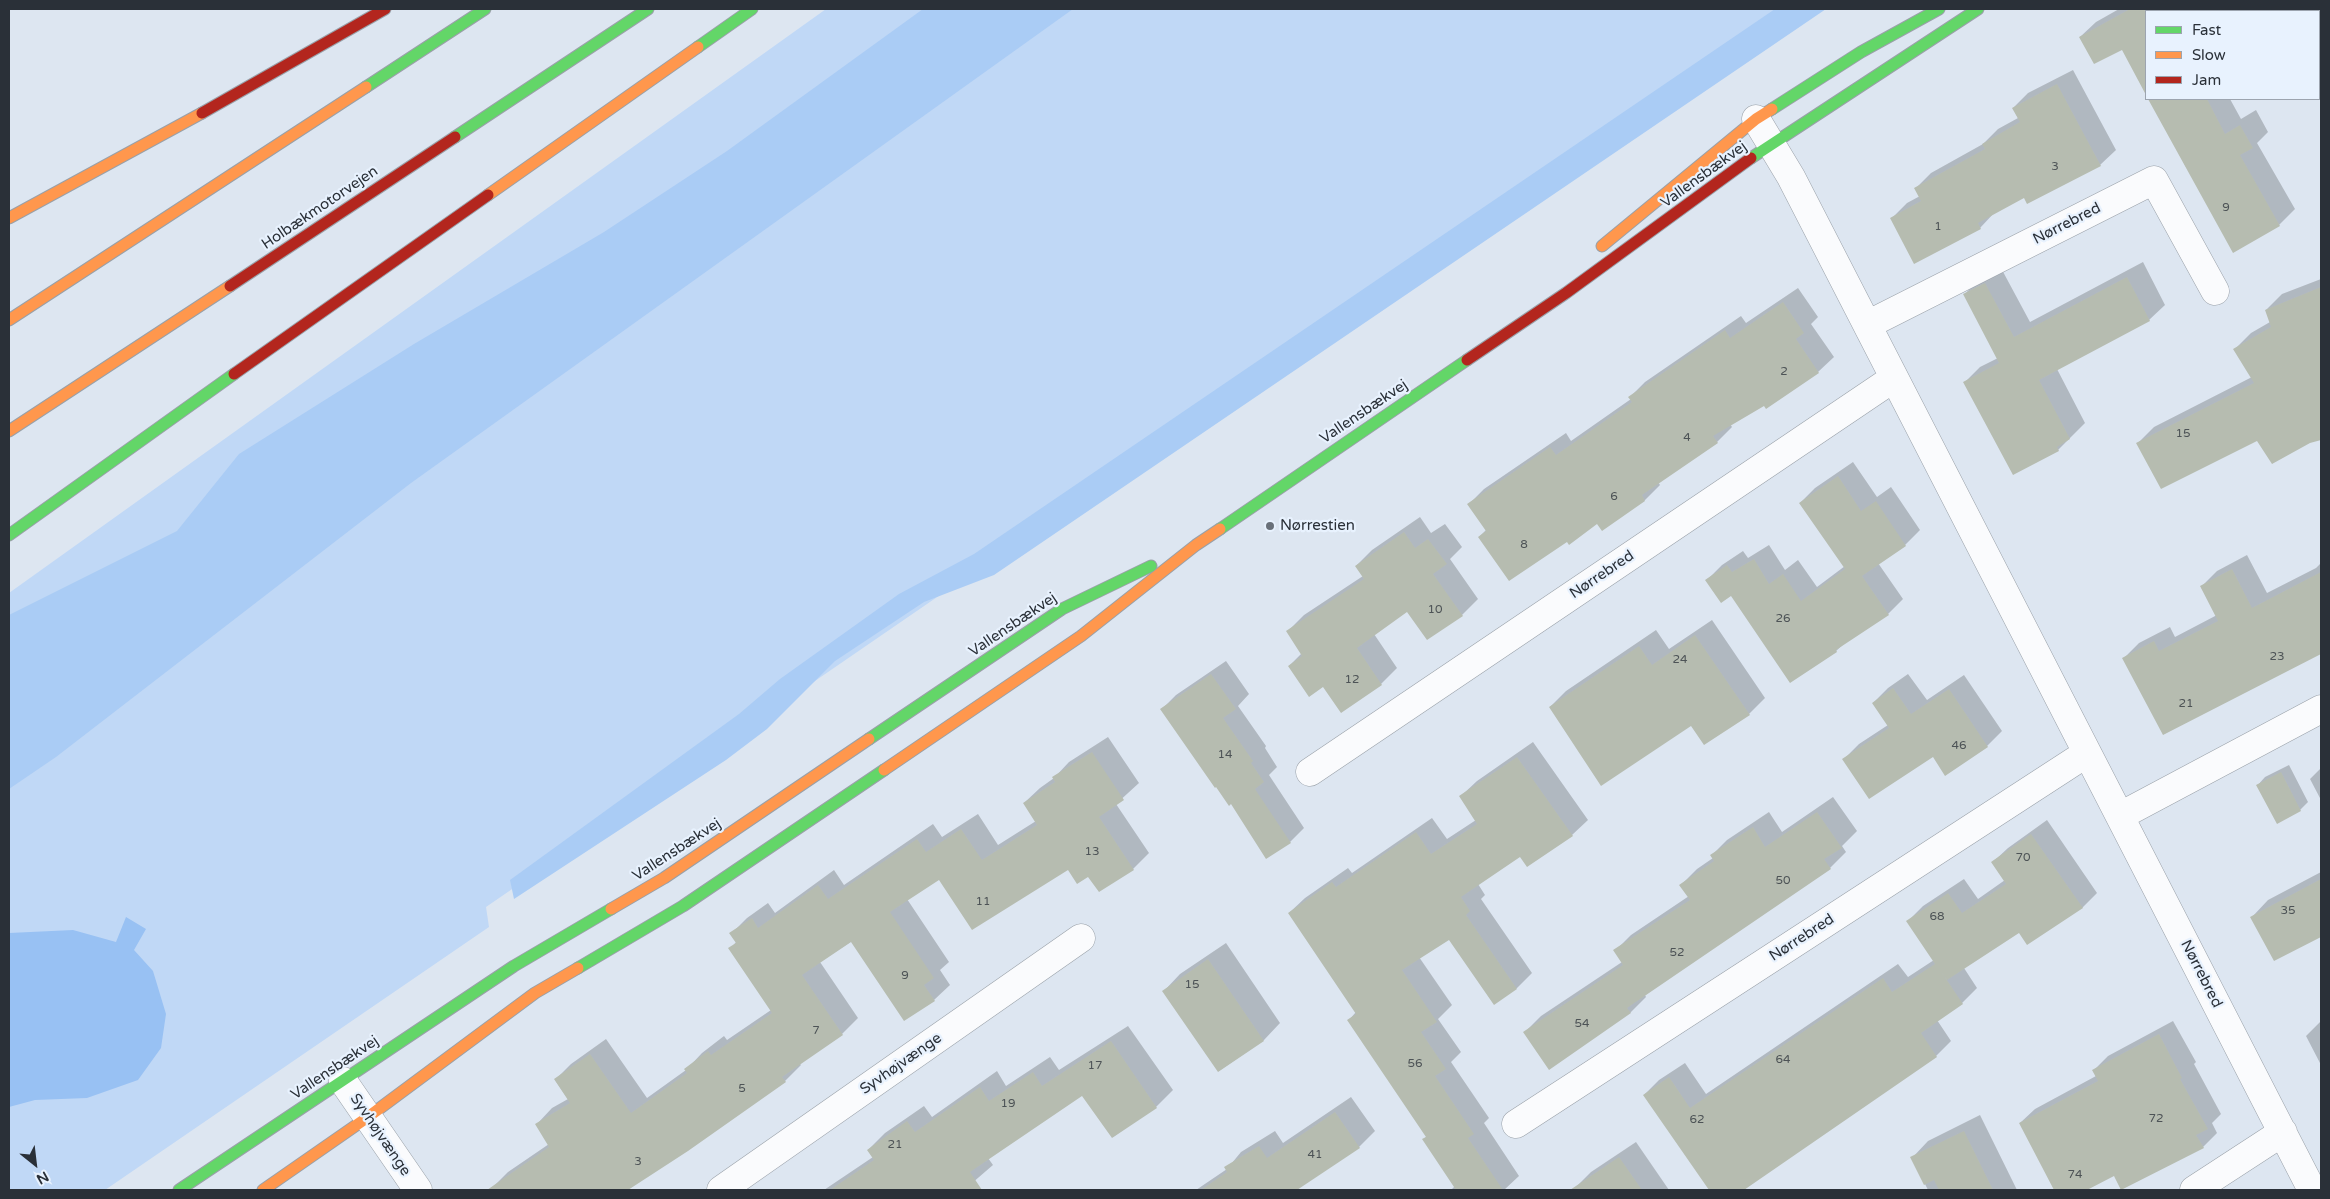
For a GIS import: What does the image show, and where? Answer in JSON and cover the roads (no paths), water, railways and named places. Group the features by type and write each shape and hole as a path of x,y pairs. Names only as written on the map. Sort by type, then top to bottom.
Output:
{"main road":[{"path":"9,218 153,141 385,9"},
{"path":"9,320 485,9"},
{"name":"Holbækmotorvejen","path":"9,431 86,382 648,9"},
{"path":"9,535 124,451 752,9"},
{"name":"Vallensbækvej","path":"1596,251 1756,119 1861,52 1939,9"},
{"name":"Vallensbækvej","path":"263,1190 368,1117 535,994 683,906 1081,636 1196,545 1574,287 1771,144 1978,9"},
{"name":"Vallensbækvej","path":"1451,371 1542,295"},
{"name":"Vallensbækvej","path":"179,1190 514,966 664,878 1062,609 1196,545"}],"street":[{"name":"Nørrebred","path":"1756,119 1791,176 2312,1190"},
{"name":"Nørrebred","path":"1867,325 2154,180 2215,291"},
{"name":"Nørrebred","path":"1310,772 1894,378"},
{"path":"2120,816 2321,709"},
{"name":"Nørrebred","path":"1516,1124 2087,753"},
{"name":"Syvhøjvænge","path":"721,1190 1081,938"},
{"name":"Syvhøjvænge","path":"343,1081 418,1190"},
{"path":"2194,1190 2283,1132"}],"place":[{"name":"Nørrestien","path":"1270,526"}]}
